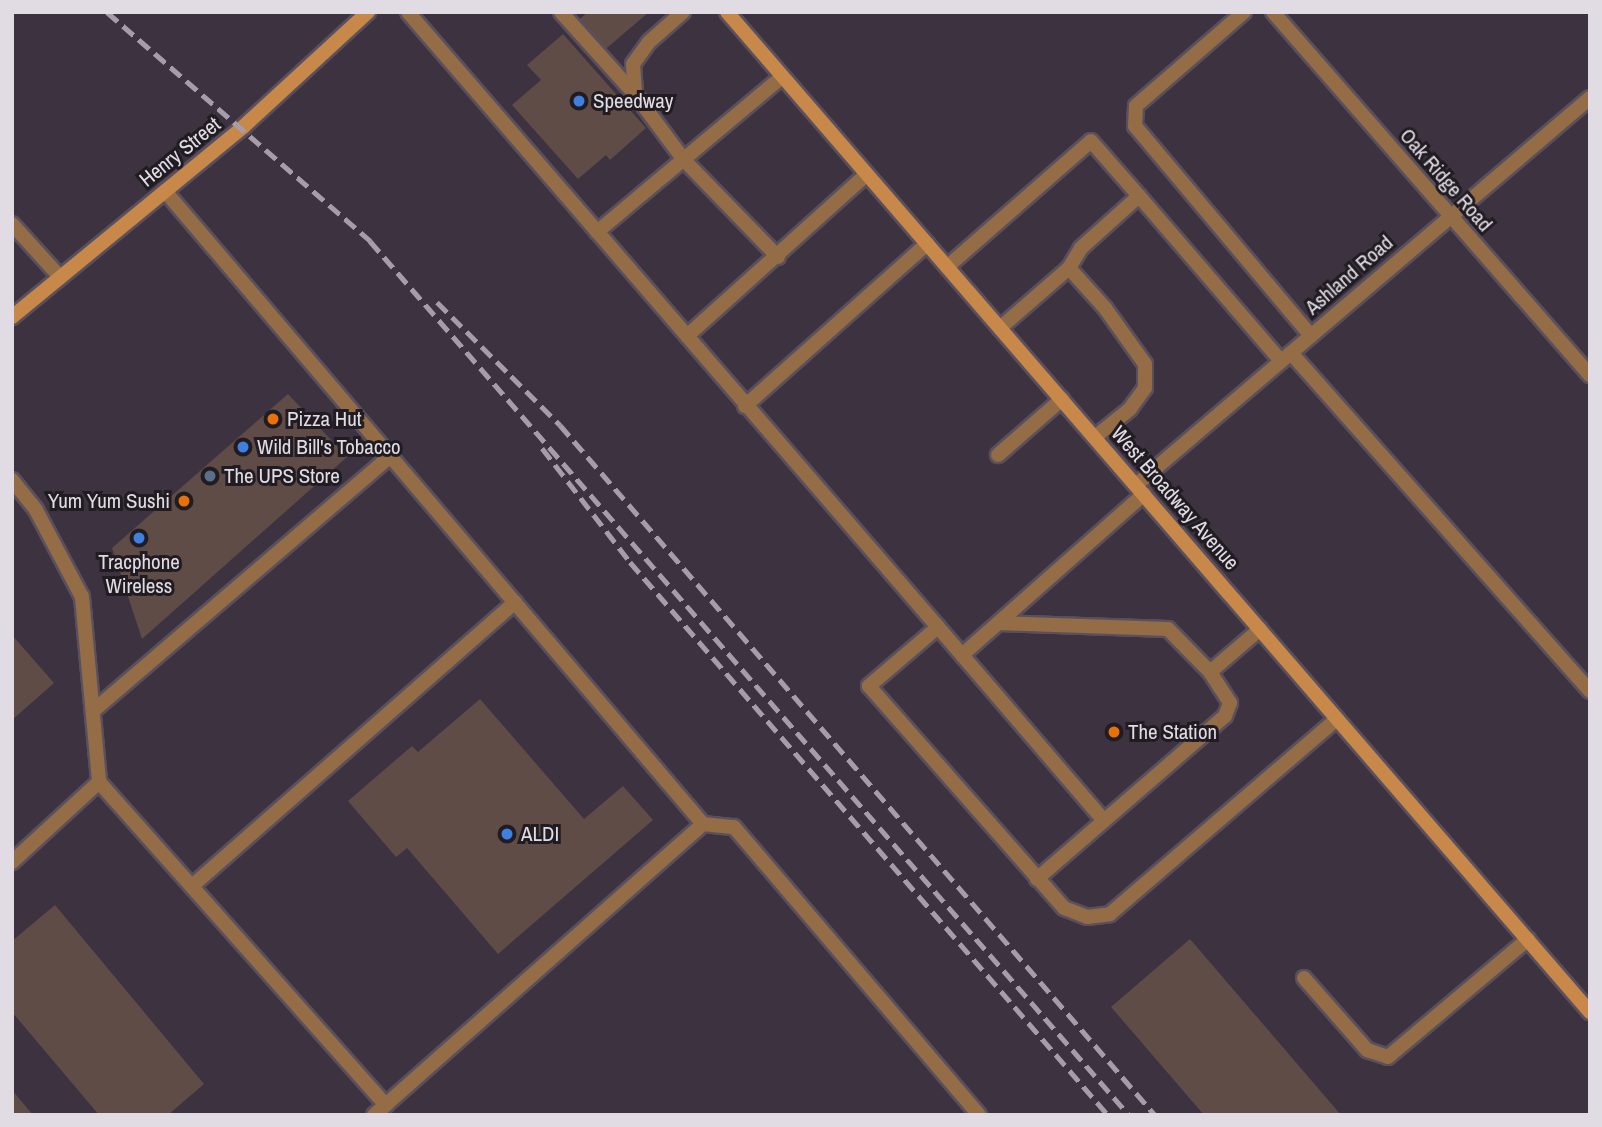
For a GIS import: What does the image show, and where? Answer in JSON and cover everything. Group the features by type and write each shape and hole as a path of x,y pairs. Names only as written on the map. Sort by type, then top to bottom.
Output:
{"street":[{"name":"Henry Street","path":"12,317 165,191 368,12"},
{"path":"408,12 1104,821"},
{"path":"561,12 635,94 684,160 778,257"},
{"path":"635,94 633,64 649,42 683,12"},
{"name":"West Broadway Avenue","path":"727,12 1590,1012"},
{"path":"1244,12 1136,106 1135,126 1311,336"},
{"name":"Oak Ridge Road","path":"1273,12 1590,375"},
{"path":"597,232 782,77"},
{"name":"Ashland Road","path":"962,655 1286,357 1590,98"},
{"path":"947,267 1091,141 1590,691"},
{"path":"687,337 866,175"},
{"path":"165,191 703,824 734,827 979,1115"},
{"path":"1000,328 1069,268 1081,248 1139,196"},
{"path":"12,224 60,277"},
{"path":"745,406 927,244"},
{"path":"1069,268 1105,308 1145,364 1145,388 1130,409 1095,437"},
{"path":"999,456 1062,399"},
{"path":"93,711 391,456"},
{"path":"12,480 36,510 82,597 99,782 386,1104"},
{"path":"192,886 515,603"},
{"path":"998,623 1168,629 1210,672 1228,696 1226,716 1037,879"},
{"path":"938,627 869,686 1037,879 1074,914 1110,914 1336,719"},
{"path":"1210,672 1260,629"},
{"path":"12,862 99,782"},
{"path":"374,1115 703,824"},
{"path":"1304,978 1367,1050 1388,1057 1528,939"}],"building":[{"path":"588,12 649,12 601,53 575,23"},
{"path":"563,34 646,128 610,160 606,155 578,179 512,105 541,80 527,65"},
{"path":"288,394 347,457 142,639 112,548"},
{"path":"12,635 54,683 12,720"},
{"name":"ALDI","path":"480,699 584,819 623,786 653,820 498,954 407,848 396,857 348,801 412,746 418,752"},
{"path":"55,905 204,1084 168,1115 99,1115 12,1012 12,941"},
{"path":"1190,939 1341,1115 1204,1115 1111,1007"},
{"path":"12,1090 33,1115 12,1115"}],"railway":[{"path":"107,12 370,241 1129,1115"},
{"path":"437,302 560,425 1155,1115"},
{"path":"542,448 630,562 1108,1115"}],"place":[{"name":"Speedway","path":"579,101"},
{"name":"Pizza Hut","path":"273,419"},
{"name":"Wild Bill's Tobacco","path":"243,447"},
{"name":"The UPS Store","path":"210,476"},
{"name":"Yum Yum Sushi","path":"184,501"},
{"name":"Tracphone Wireless","path":"139,538"},
{"name":"The Station","path":"1114,732"},
{"name":"ALDI","path":"507,834"}]}
